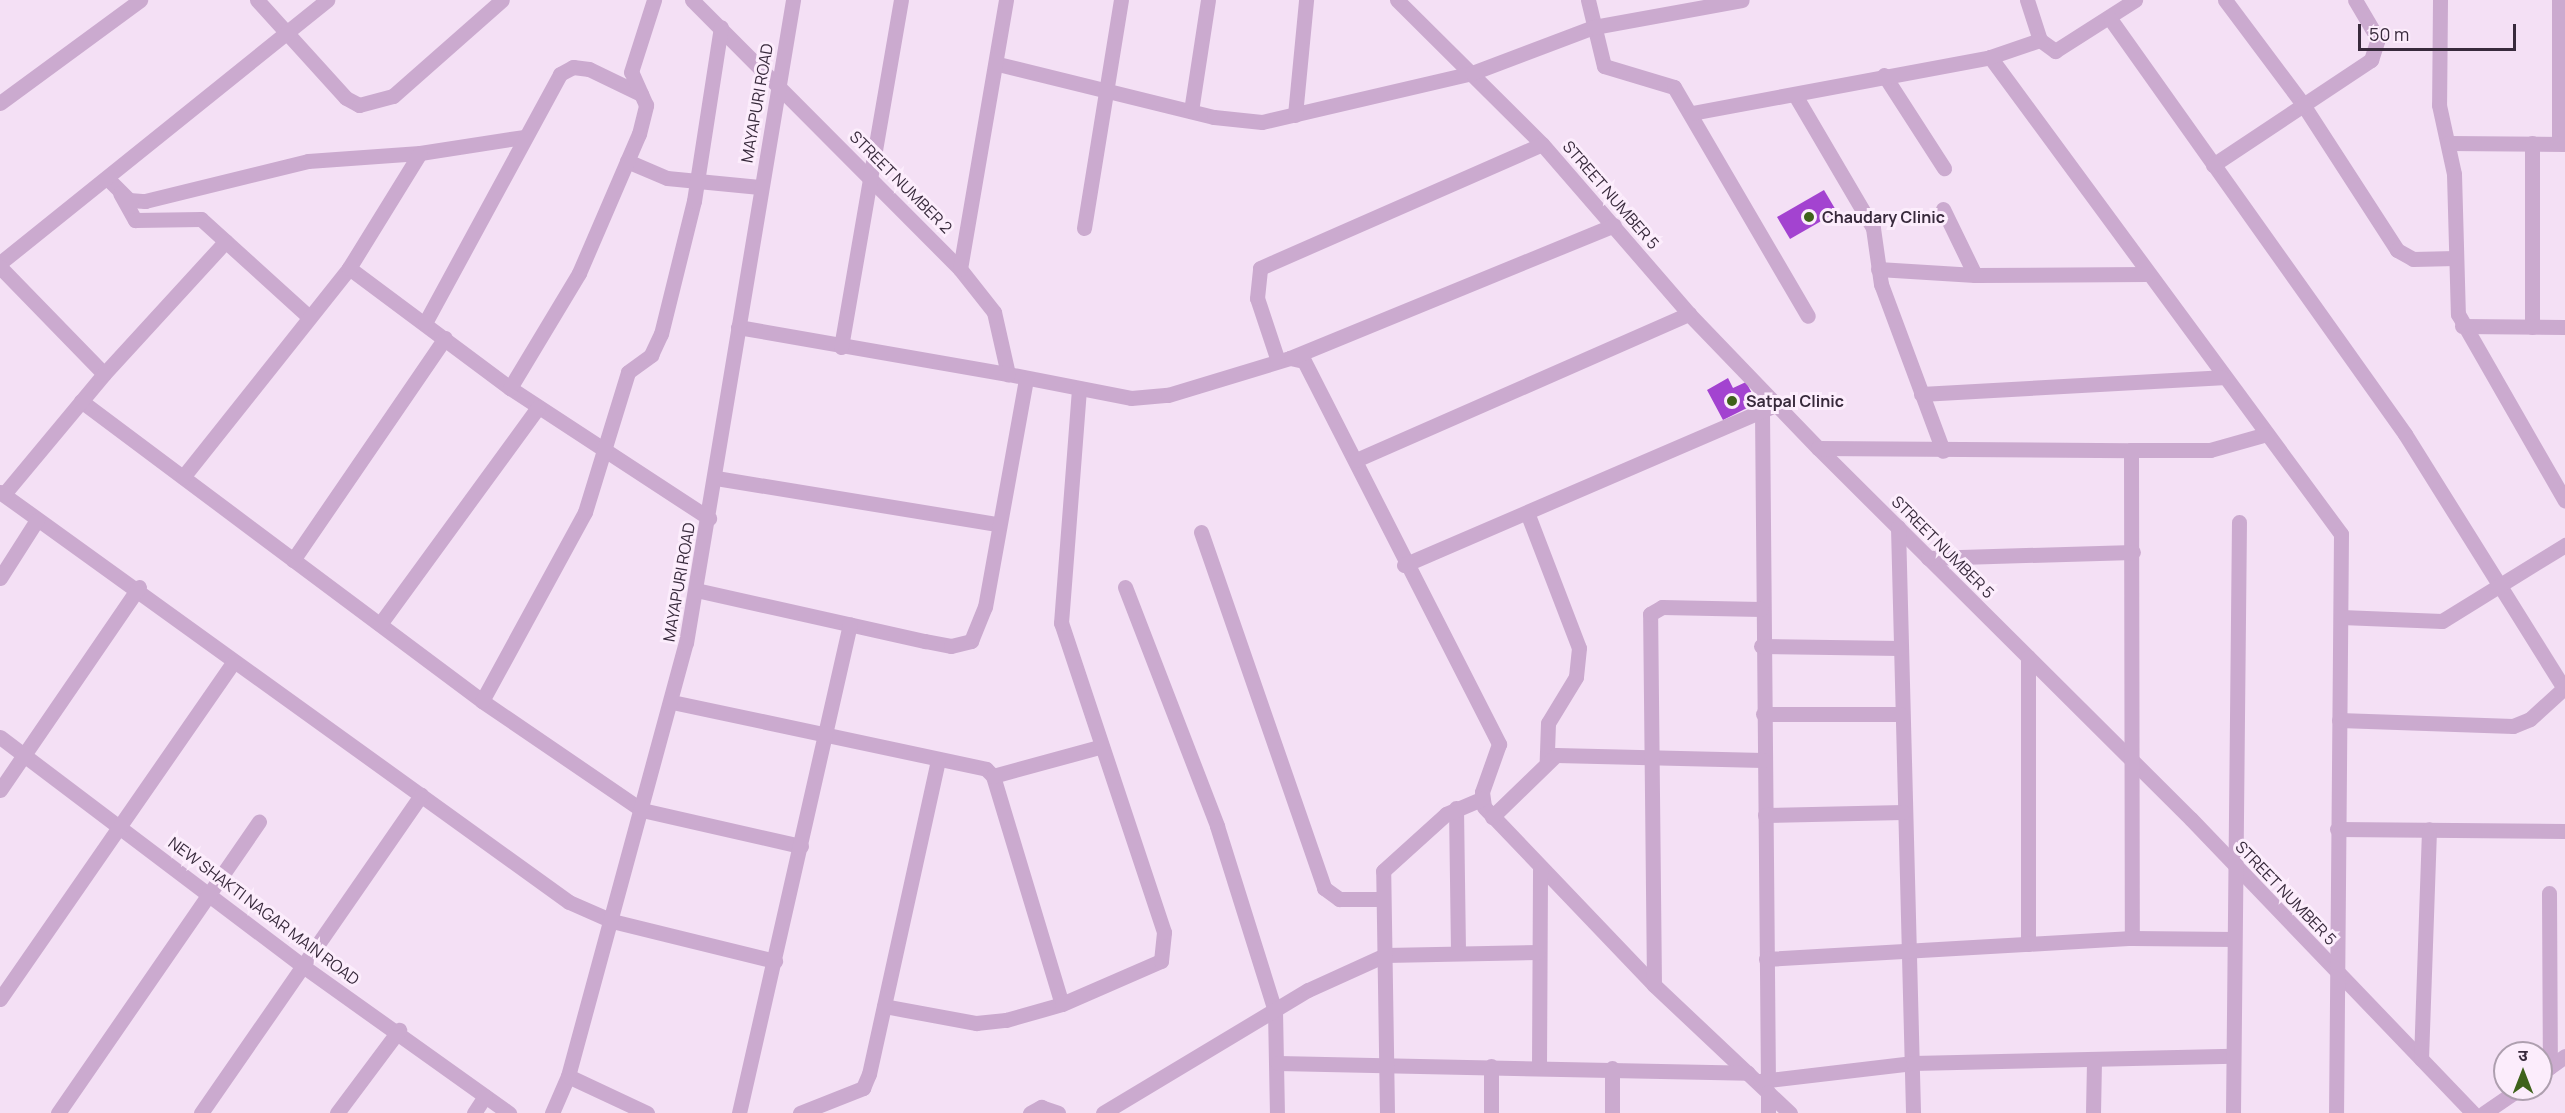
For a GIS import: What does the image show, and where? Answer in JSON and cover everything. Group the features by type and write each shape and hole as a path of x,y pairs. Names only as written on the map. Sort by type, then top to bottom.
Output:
{"street":[{"path":"0,103 140,0"},
{"path":"257,0 346,98 373,105 393,96 502,0"},
{"path":"104,374 0,265 108,180 327,0"},
{"path":"510,388 579,273 644,118 641,93 631,72 654,0"},
{"name":"STREET NUMBER 2","path":"692,0 780,84 960,269 994,312 1008,374"},
{"name":"MAYAPURI ROAD","path":"552,1113 568,1076 672,702 696,590 716,478 760,187 793,0"},
{"path":"841,346 872,179 901,0"},
{"path":"960,269 998,64 1006,0"},
{"path":"1084,228 1109,88 1121,0"},
{"path":"1191,111 1208,0"},
{"path":"1295,115 1306,0"},
{"name":"STREET NUMBER 5","path":"1397,0 1542,144 1769,408 1818,448 2133,762 2473,1113"},
{"path":"1588,0 1604,66 1667,83 1692,113 1808,316"},
{"path":"998,64 1109,88 1191,111 1242,122 1295,115 1472,73 1594,27 1742,0"},
{"path":"2027,0 2040,40 2049,49 2062,49 2111,20 2135,0"},
{"path":"2225,0 2302,103 2402,255 2455,258"},
{"path":"2213,165 2376,52 2375,32 2355,0"},
{"path":"2440,0 2439,105 2448,143 2462,326 2565,501"},
{"path":"2448,143 2562,144 2559,0"},
{"path":"2111,20 2405,434 2565,689 2530,719 2513,726 2339,720"},
{"path":"482,701 585,512 628,372 651,355 661,334 698,180 721,27"},
{"path":"1692,113 1884,75 1990,57 2040,40"},
{"path":"1990,57 2222,377 2337,523 2343,547 2335,969 2336,1113"},
{"path":"425,323 554,81 566,70 589,69 641,93"},
{"path":"1884,75 1944,168"},
{"path":"1795,94 1868,215 1878,269 1943,451"},
{"path":"120,193 145,201 286,165 420,153 523,137"},
{"path":"2532,143 2532,327"},
{"path":"1542,144 1260,268 1257,298 1284,359 1310,367 1404,565 1499,744 1482,800 1492,817 1654,986 1760,1082 1790,1113"},
{"path":"183,477 349,268 420,153"},
{"path":"627,161 652,174 760,187"},
{"path":"108,180 120,193 135,220 196,217 309,317"},
{"path":"1943,209 1975,275"},
{"path":"738,327 1008,374 1026,380 1131,399 1168,395 1284,359 1614,225"},
{"path":"226,242 104,374 2,493 37,520 139,587 233,662 421,795 533,880 612,921 775,961"},
{"path":"349,268 537,407 606,448 709,518"},
{"path":"1878,269 1975,275 2147,274"},
{"path":"1356,460 1689,314"},
{"path":"2462,326 2565,327"},
{"path":"293,560 445,338"},
{"path":"1921,394 2222,377"},
{"path":"696,590 951,646 971,641 985,607 998,524 1026,380"},
{"path":"884,1006 976,1023 1062,1004 1151,968 1164,949 1164,932 1099,747 1061,622 1079,389"},
{"path":"81,401 482,701 642,810 801,846"},
{"path":"380,624 537,407"},
{"path":"1404,565 1528,515 1769,408 1761,609 1766,959 1760,1082 1768,1113"},
{"path":"1818,448 1943,451 2210,450 2267,434"},
{"path":"2131,450 2132,938"},
{"path":"716,478 998,524"},
{"path":"1528,515 1579,648 1576,677 1548,723 1547,760"},
{"path":"0,578 37,520"},
{"path":"2233,1113 2239,522"},
{"path":"1898,527 1900,714 1913,1113"},
{"path":"1202,532 1324,888 1339,899 1380,898"},
{"path":"2341,617 2442,621 2502,588 2565,545"},
{"path":"1928,558 2133,552"},
{"path":"0,790 139,587"},
{"path":"1125,587 1217,826 1275,1011 1278,1063 1277,1113"},
{"path":"1654,986 1650,757 1652,610 1761,609"},
{"path":"739,1113 826,738 850,624"},
{"path":"1761,646 1900,648"},
{"path":"2028,657 2028,944"},
{"path":"0,999 233,662"},
{"path":"672,702 826,738 986,769 993,776 1062,1004"},
{"path":"1763,714 1900,714"},
{"name":"NEW SHAKTI NAGAR MAIN ROAD","path":"0,736 300,964 399,1030 509,1113"},
{"path":"993,776 1099,747"},
{"path":"1492,817 1547,760 1572,754 1763,760"},
{"path":"801,1113 863,1088 884,1006 938,759"},
{"path":"201,1113 300,964 421,795"},
{"path":"1387,1113 1385,956 1380,898 1386,864 1456,808 1482,800"},
{"path":"1456,808 1458,950"},
{"path":"1765,816 1903,812"},
{"path":"58,1113 259,822"},
{"path":"2337,830 2565,831"},
{"path":"2421,1059 2429,830"},
{"path":"1539,1066 1540,868"},
{"path":"2546,1041 2549,893"},
{"path":"1766,959 2132,938 2234,939"},
{"path":"1103,1113 1275,1011 1385,956 1458,950 1538,952"},
{"path":"337,1113 399,1030"},
{"path":"1278,1063 1612,1068 1760,1082 1913,1063 2094,1062 2126,1056 2233,1056"},
{"path":"2093,1113 2094,1062"},
{"path":"1491,1066 1491,1113"},
{"path":"1612,1068 1612,1113"},
{"path":"568,1076 647,1113"},
{"path":"474,1113 485,1096"},
{"path":"2484,1113 2501,1101"},
{"path":"1030,1113 1041,1107 1058,1113"}],"building":[{"path":"1824,190 1837,212 1790,239 1777,217"},
{"path":"1728,378 1733,388 1746,382 1757,403 1723,420 1707,390"}],"place":[{"name":"Chaudary Clinic","path":"1809,217"},
{"name":"Satpal Clinic","path":"1732,401"}]}
